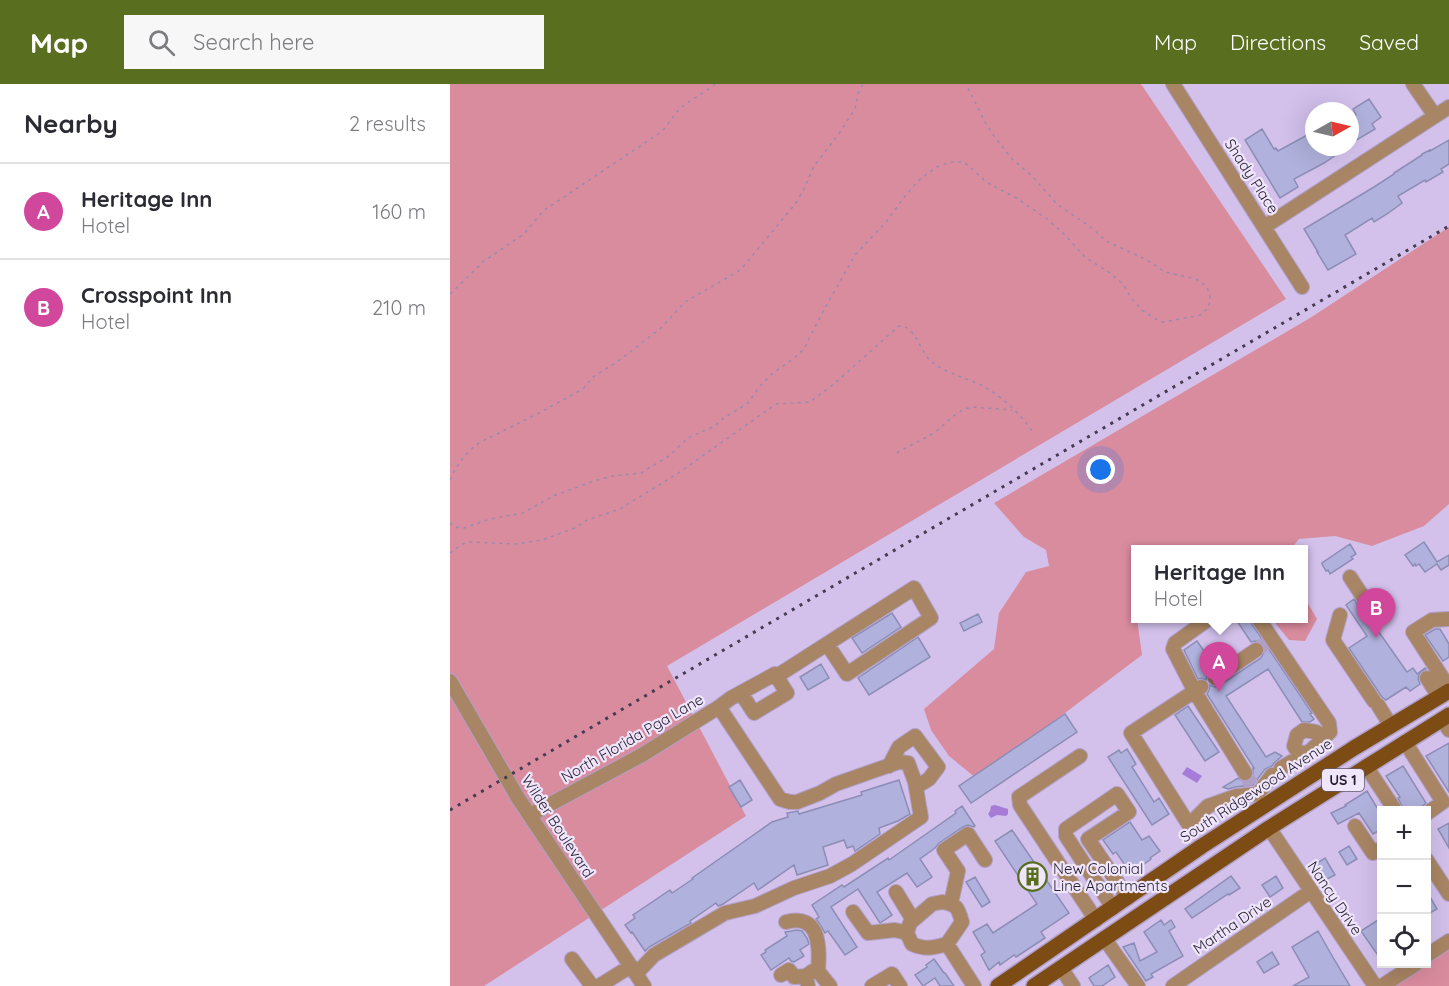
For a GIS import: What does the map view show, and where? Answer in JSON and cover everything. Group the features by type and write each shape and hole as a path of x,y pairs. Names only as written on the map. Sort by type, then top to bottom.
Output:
{"main road":[{"name":"South Ridgewood Avenue","path":"998,986 1202,846 1259,801 1302,782 1446,692"},
{"name":"US 1","path":"1034,986 1269,828 1405,742 1447,721"},
{"path":"1269,828 1269,816 1302,782"},
{"path":"1239,848 1256,822 1259,801"}],"street":[{"name":"Shady Place","path":"1173,84 1302,287"},
{"path":"1413,84 1435,116"},
{"path":"1264,226 1449,107"},
{"path":"1350,577 1369,606 1378,608"},
{"name":"North Florida Pga Lane","path":"530,815 642,755 730,698 775,674 777,676 914,588 931,618 847,674 827,644"},
{"path":"1340,615 1333,640 1391,726"},
{"path":"1446,692 1445,672 1413,632 1432,620 1449,619"},
{"path":"1203,623 1174,643 1173,649 1245,773"},
{"path":"1189,825 1208,806 1236,796 1259,801 1276,772 1308,752 1330,732 1329,723 1265,644 1259,623"},
{"path":"1215,678 1265,644"},
{"path":"741,693 754,713 787,693 777,676"},
{"path":"1427,678 1446,692"},
{"name":"Wilder Boulevard","path":"450,681 512,788 644,986"},
{"path":"1198,689 1131,733 1202,846"},
{"path":"599,986 633,970 654,954 724,913 755,906 794,888 830,876 852,864 921,817 916,787 908,763 899,762 836,784 797,802 780,799 719,707"},
{"path":"1308,752 1298,752 1294,746 1297,735 1304,730 1316,732 1324,737"},
{"path":"890,766 899,747 915,736 938,767 929,779 916,787"},
{"path":"1405,742 1443,802 1431,810"},
{"path":"1308,752 1317,772"},
{"path":"1080,756 1019,797 1020,805 1095,920"},
{"path":"1366,766 1392,806"},
{"path":"1113,908 1066,836 1066,829 1117,795 1129,812 1088,839 1128,898"},
{"path":"1355,826 1372,853 1377,850"},
{"name":"Nancy Drive","path":"1269,828 1375,986"},
{"path":"951,903 958,871 944,850 968,834 985,860"},
{"path":"1431,867 1449,894"},
{"name":"Martha Drive","path":"1173,986 1311,891"},
{"path":"896,892 913,920"},
{"path":"951,903 958,909 962,921 947,944 921,948 912,944 907,933 910,923 932,904 951,903"},
{"path":"853,912 868,933 895,930 907,933"},
{"path":"786,922 803,920 816,936 819,948 811,978"},
{"path":"1104,938 1138,986"},
{"path":"1431,953 1449,941"},
{"path":"947,944 974,986"},
{"path":"572,959 592,986"},
{"path":"1060,968 1073,986"},
{"path":"1382,986 1409,968"},
{"path":"781,975 789,970 794,977 811,978 830,986"},
{"path":"872,986 892,974 900,986"}],"path":[{"path":"450,294 484,261 524,234 543,211 661,132 681,108 715,84"},
{"path":"450,480 462,458 470,449 583,389 593,377 622,359 661,328 684,302 743,267 796,203 814,166 855,109 863,84"},
{"path":"450,523 454,527 464,528 490,519 523,513 554,496 597,480 641,473 669,456 688,438 715,426 748,403 773,372 804,349 855,255 886,222 921,178 937,167 950,162 963,162 986,182 1018,199 1047,219 1085,257 1123,284 1143,311 1156,319 1163,322 1191,317 1200,315 1207,309 1210,294 1206,286 1196,279 1165,272 1147,260 1106,241 1057,204 1031,175 1012,159 994,136 966,84"},
{"path":"450,553 470,542 507,544 542,540 575,528 587,520 620,509 677,474 776,404 810,402 899,326 908,328 930,361 940,368 992,391 1026,422 1034,434"},
{"path":"897,453 933,433 966,408 1013,410"}],"shaded area":[{"path":"450,84 1141,84 1286,299 667,666 746,816 484,986 450,986"},
{"path":"1449,227 1449,504 1424,526 1372,546 1335,536 1299,539 1294,545 1131,545 1131,623 1138,623 1142,655 977,779 949,756 931,730 924,709 994,649 999,613 1026,572 1049,566 1046,550 1024,537 994,503 1310,318"},
{"path":"1308,604 1317,619 1305,641 1289,640 1275,623 1308,623"},
{"path":"1187,767 1202,776 1197,783 1182,774"},
{"path":"991,806 1008,809 1008,814 991,818 988,814"},
{"path":"1449,948 1449,986 1392,986 1419,968 1431,968 1431,960"}],"building":[{"path":"1369,99 1381,117 1372,124 1375,129 1359,139 1359,105"},
{"path":"1262,129 1274,149 1278,151 1305,136 1305,156 1334,156 1294,179 1298,187 1280,198 1245,140"},
{"path":"1449,140 1449,164 1441,169 1443,172 1398,196 1402,203 1387,214 1374,222 1372,218 1345,235 1356,254 1328,270 1304,229 1374,187 1422,154"},
{"path":"1424,542 1437,562 1449,555 1449,565 1441,570 1437,564 1425,572 1419,564 1413,566 1405,555"},
{"path":"1350,544 1356,554 1351,557 1353,559 1330,574 1328,570 1326,571 1322,563"},
{"path":"1354,599 1407,672 1413,668 1417,674 1426,669 1419,674 1420,684 1410,691 1406,687 1386,700 1349,648 1367,636 1346,605"},
{"path":"892,613 901,627 862,653 852,638"},
{"path":"978,614 982,622 964,631 960,623"},
{"path":"1238,623 1251,623 1314,719 1310,722 1302,722 1268,669 1226,696 1266,757 1275,752 1282,756 1272,766 1265,769 1253,785 1228,789 1223,787 1238,778 1245,782 1250,780 1253,777 1254,768 1207,694 1210,685 1215,687 1220,685 1261,658 1265,650 1264,645 1256,641 1251,642"},
{"path":"1435,629 1440,629 1449,644 1449,657 1443,661 1425,635"},
{"path":"918,637 930,657 869,695 858,678"},
{"path":"1197,641 1215,667 1207,674 1206,680 1198,679 1184,650"},
{"path":"821,664 829,678 808,690 800,677"},
{"path":"1188,706 1219,752 1205,761 1175,715"},
{"path":"1065,714 1077,732 971,803 959,786"},
{"path":"1449,743 1449,792 1426,756"},
{"path":"1127,749 1136,764 1132,767 1154,802 1159,798 1169,814 1152,825 1108,757 1119,750 1121,753"},
{"path":"1403,766 1426,803 1423,806 1402,806 1398,798 1400,797 1386,776"},
{"path":"740,780 752,800 741,807 729,787"},
{"path":"899,780 910,814 879,828 880,834 855,851 853,846 847,848 844,840 823,847 828,865 797,875 794,865 758,890 754,883 723,904 718,906 716,903 690,921 691,923 645,951 625,925 635,918 633,915 670,890 672,893 693,879 772,822 788,817 787,813 798,811 799,814 862,795 861,792"},
{"path":"1367,791 1377,808 1377,832 1373,834 1359,813 1338,824 1331,813"},
{"path":"962,806 975,826 963,827 920,859 932,877 917,887 907,873 877,892 892,915 880,923 858,889 831,907 857,947 845,955 828,931 825,933 816,919 819,917 812,905 888,858 889,860 956,813 955,811"},
{"path":"1130,822 1142,840 1149,836 1160,851 1139,868 1137,865 1129,871 1116,852 1113,854 1103,840"},
{"path":"1449,823 1449,848 1438,829"},
{"path":"1012,830 1069,913 1041,932 1045,938 1016,957 1014,955 1000,965 999,962 989,970 981,955 985,952 973,932 987,924 993,933 1037,904 995,841"},
{"path":"1349,846 1357,859 1347,865 1339,852"},
{"path":"1325,858 1335,875 1323,881 1314,865"},
{"path":"1231,876 1240,888 1192,918 1185,909"},
{"path":"1276,876 1283,888 1270,897 1262,885"},
{"path":"975,877 990,902 982,907 966,882"},
{"path":"1431,899 1437,909 1431,912"},
{"path":"1161,920 1164,925 1171,920 1175,927 1169,931 1183,956 1151,974 1153,977 1146,981 1123,947 1134,943 1140,961 1157,952 1144,932"},
{"path":"1377,921 1377,954 1361,931"},
{"path":"802,931 809,944 800,950 804,956 794,962 789,958 771,970 761,955 787,936 785,932"},
{"path":"1318,931 1350,986 1293,986 1309,977 1292,947"},
{"path":"1272,952 1279,964 1264,973 1257,962"},
{"path":"934,959 954,986 940,986 935,978 923,986 915,975"},
{"path":"1108,965 1115,977 1102,986 1094,986 1089,978"}],"tunnel":[{"path":"1256,650 1266,643"},
{"path":"1245,773 1255,791"}],"railway":[{"path":"450,810 1449,226"}],"place":[{"name":"Crosspoint Inn","path":"1376,638"},
{"name":"Heritage Inn","path":"1219,692"},
{"name":"New Colonial Line Apartments","path":"1032,877"}]}
